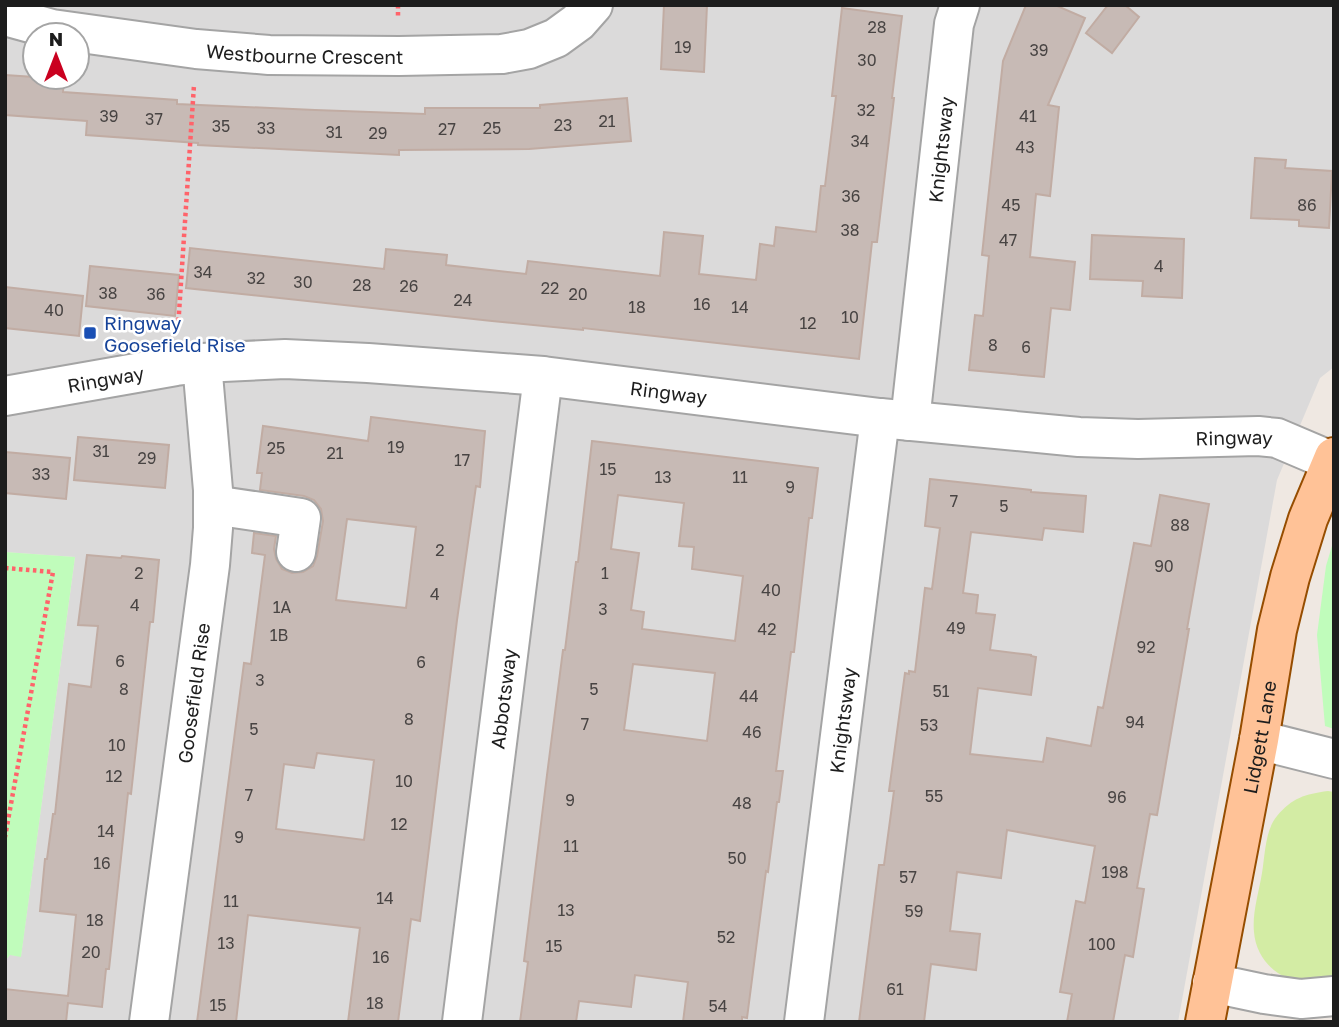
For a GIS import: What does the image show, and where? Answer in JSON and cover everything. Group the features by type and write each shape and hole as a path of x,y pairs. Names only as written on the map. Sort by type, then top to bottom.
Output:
{"main road":[{"name":"Lidgett Lane","path":"1205,1022 1259,740 1276,630 1308,519 1333,459"}],"street":[{"name":"Westbourne Crescent","path":"5,16 55,17 196,49 269,55 399,56 502,54 530,49 556,38 578,22 593,5"},
{"name":"Knightsway","path":"804,1022 954,24 960,5"},
{"name":"Ringway","path":"5,396 189,365 299,360 368,363 543,376 895,419 1079,437 1138,439 1258,436 1276,438 1333,459"},
{"name":"Goosefield Rise","path":"149,1022 210,565 214,490 189,365"},
{"name":"Abbotsway","path":"462,1022 543,376"},
{"path":"213,505 301,518 296,552"},
{"path":"1259,740 1334,759"},
{"path":"1212,983 1301,999 1334,996"},
{"path":"1331,1022 1334,1013"}],"path":[{"path":"189,365 196,49"},
{"path":"5,568 53,572 5,837"}],"shaded area":[{"path":"5,5 1334,5 1334,367 1320,378 1277,480 1178,1022 5,1022 5,961 10,955 21,956 75,557 5,552"}],"green space":[{"path":"1334,539 1334,729 1325,726 1317,635 1326,566"},
{"path":"5,552 75,557 21,957 10,955 5,961"},
{"path":"1334,792 1334,978 1314,983 1297,982 1271,968 1259,952 1254,932 1255,910 1266,843 1273,822 1294,801 1306,795"}],"building":[{"path":"664,5 707,5 704,72 661,69"},
{"path":"1026,5 1055,5 1085,18 1048,105 1059,107 1050,196 1036,194 1030,257 1075,262 1070,310 1051,308 1044,377 969,370 975,315 983,316 989,256 982,255 1003,61"},
{"path":"1108,5 1125,5 1139,17 1112,53 1086,33"},
{"path":"842,8 902,16 877,242 872,242 859,359 186,288 190,248 384,269 386,249 447,255 446,265 526,274 528,261 660,276 664,232 703,236 699,274 756,280 760,244 774,246 776,227 816,232 821,186 825,186 836,96 832,96"},
{"path":"5,75 21,76 21,91 63,91 177,100 177,104 315,110 425,114 425,108 540,108 540,105 627,98 631,141 529,149 399,150 399,155 198,145 86,135 87,121 5,115"},
{"path":"1255,158 1286,160 1285,168 1332,171 1329,228 1299,226 1299,220 1251,218"},
{"path":"1092,235 1184,239 1182,298 1142,296 1143,281 1090,279"},
{"path":"90,266 179,275 175,316 86,306"},
{"path":"5,287 83,296 79,336 5,328"},
{"path":"371,417 485,431 480,487 476,486 457,620 420,921 411,919 398,1022 348,1022 360,928 248,915 236,1022 197,1022 244,663 251,664 265,555 252,553 254,533 276,536 274,549 282,569 292,573 303,572 313,566 317,556 323,521 321,509 314,500 304,496 260,490 262,473 257,473 263,426 368,441","holes":["347,519 416,527 406,608 336,600","317,753 374,760 364,840 276,829 284,764 314,768"]},
{"path":"78,437 169,445 165,488 74,480"},
{"path":"592,441 818,468 776,771 783,771 779,802 768,872 766,871 747,1018 742,1017 742,1022 683,1022 688,982 635,975 631,1007 579,1001 576,1022 520,1022 528,962 524,961 547,775 563,650 578,562","holes":["618,495 684,503 679,546 694,547 692,569 743,576 735,641 642,629 644,612 631,610 639,553 611,549","633,664 715,673 707,741 624,730"]},
{"path":"5,452 70,458 66,499 5,493"},
{"path":"930,479 1086,496 1083,532 1044,528 1042,540 971,532 963,593 978,595 976,613 995,615 990,650 1036,657 1031,695 978,688 970,754 1043,762 1047,738 1091,746 1098,707 1103,708 1134,543 1151,546 1160,495 1209,504 1157,815 1150,814 1137,888 1144,889 1133,957 1125,955 1113,1022 1067,1022 1072,994 1060,992 1076,901 1085,903 1095,846 1007,830 1001,878 957,872 950,931 980,934 976,970 931,964 924,1022 859,1022 879,865 884,865 894,791 889,791 905,673 915,672 925,588 932,589 940,528 925,526"},
{"path":"87,555 159,560 131,794 128,793 109,969 106,969 102,1007 68,1003 66,1022 5,1022 5,989 68,996 76,915 40,911 45,859 55,814 69,684 91,687 98,626 78,625"}],"place":[{"name":"Ringway Goosefield Rise","path":"90,333"}]}
